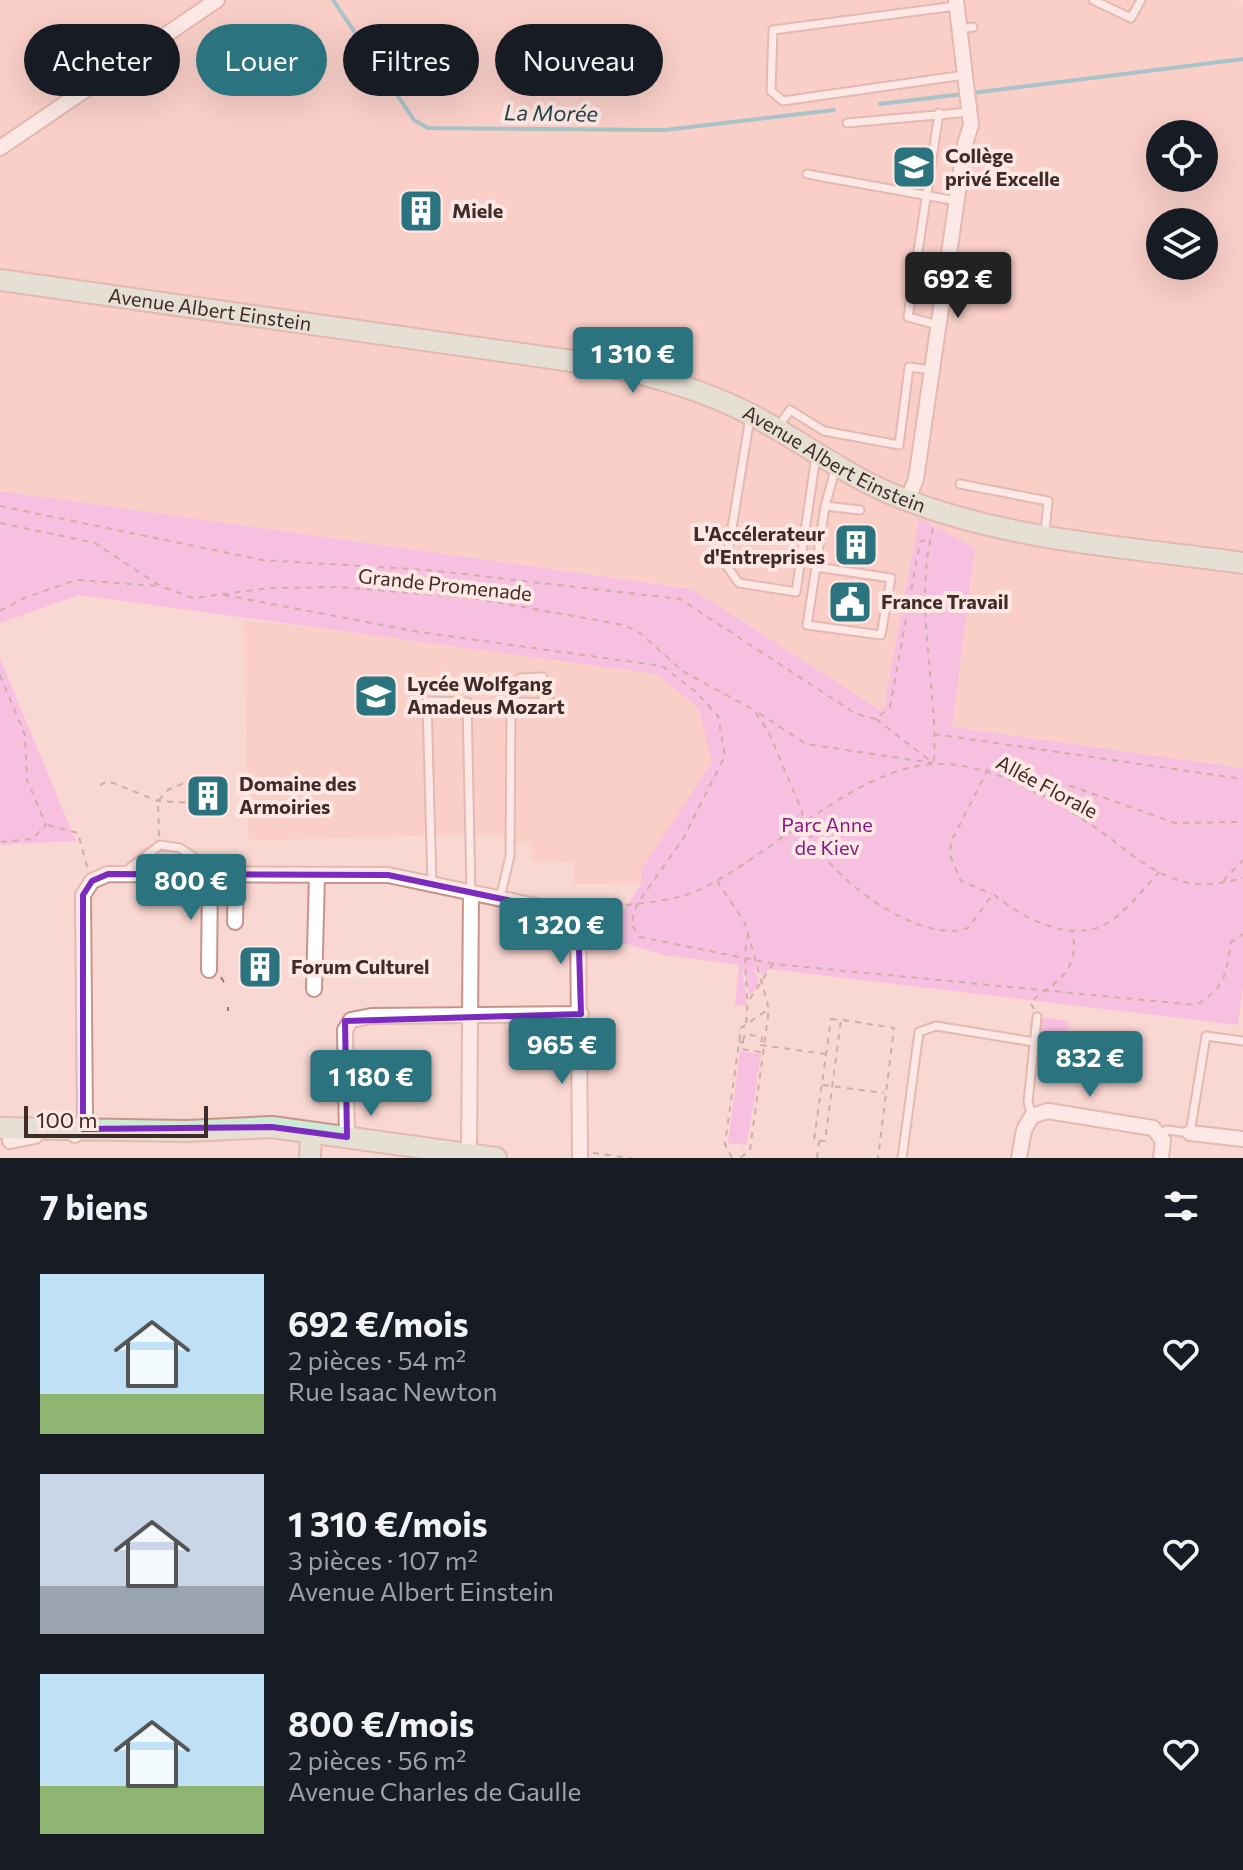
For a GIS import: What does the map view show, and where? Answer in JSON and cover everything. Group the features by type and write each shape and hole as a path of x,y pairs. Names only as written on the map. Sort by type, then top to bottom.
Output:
{"street":[{"path":"0,148 217,0"},
{"path":"907,501 916,479 970,113 966,28 956,3"},
{"name":"Avenue Albert Einstein","path":"0,280 600,365 668,381 751,415 837,466 907,501 988,527 1243,563"},
{"path":"83,1129 83,895 92,881 122,874 388,875 578,915 580,1155"},
{"path":"209,970 215,875"},
{"path":"235,922 236,875"},
{"path":"314,989 317,875"},
{"path":"469,1153 471,892"},
{"path":"347,1137 345,1030 351,1020 371,1016 581,1014"},
{"path":"1019,1158 1024,1130 1032,1116 1048,1111 1153,1128 1163,1140 1161,1158"},
{"path":"3,1136 83,1129 271,1122 311,1134 496,1158"},
{"path":"1190,1133 1243,1139"},
{"path":"3,1136 273,1139 311,1134"},
{"path":"310,1158 311,1134"}],"lane":[{"path":"1093,0 1108,3 1131,18 1141,0"},
{"path":"956,3 773,30 771,91 783,101 966,79"},
{"path":"847,123 939,113 970,113"},
{"path":"938,325 908,317 939,113"},
{"path":"807,174 957,201"},
{"path":"777,429 790,410 824,431 899,445 909,367 932,370"},
{"path":"751,415 726,565 739,583 796,592 816,454"},
{"path":"816,567 891,578 881,635 807,625 825,506 837,466"},
{"path":"960,484 1048,501 1045,535"},
{"path":"825,506 860,510"},
{"path":"520,678 543,677 543,702"},
{"path":"432,884 427,701 467,702 471,892"},
{"path":"500,898 510,856 511,708 516,702 561,703"},
{"path":"122,874 145,853 160,845 180,848 215,875"},
{"path":"578,915 617,906"},
{"path":"1032,1116 1028,1102 1037,1017"},
{"path":"902,1158 919,1032 936,1026 1034,1042"},
{"path":"1158,1134 1167,1130 1190,1133 1206,1036 1243,1041"}],"path":[{"path":"0,506 262,560 428,570 680,599 856,714 876,719 934,763"},
{"path":"934,763 923,590 937,511"},
{"name":"Grande Promenade","path":"0,523 95,543 160,586 193,598 270,588 339,587 472,598 604,620 640,633 684,672 754,710 806,744 934,763"},
{"path":"876,719 890,707 920,542 930,537"},
{"path":"0,611 24,598 76,580 160,586"},
{"path":"224,595 419,632 662,666 695,691 718,716 725,756 683,839 637,904 631,924 640,937 744,955 774,964 1196,1005 1215,994 1226,975 1231,942 1243,934"},
{"path":"0,675 25,735 27,780 46,825"},
{"path":"754,710 774,746 802,811 802,823 852,885 875,904 920,928 942,933 968,928 993,894"},
{"path":"934,734 1243,779"},
{"name":"Allée Florale","path":"617,906 669,900 716,880 842,797 895,773 934,763 988,769 1074,815 1137,861 1190,884 1243,878"},
{"path":"988,769 951,842 950,855 961,881 993,894 1039,921 1072,931 1105,925 1159,872"},
{"path":"160,845 158,801 168,790 193,779"},
{"path":"100,785 108,781 158,801 192,803"},
{"path":"1033,793 1071,786 1175,823 1243,822"},
{"path":"0,842 32,839 46,825"},
{"path":"46,825 78,833 92,881"},
{"path":"1223,882 1243,860"},
{"path":"716,880 745,923 769,1009 750,1150 740,1158"},
{"path":"1030,1002 1065,975 1076,955 1072,931"},
{"path":"745,1024 749,1000 744,955 748,935"},
{"path":"749,1000 774,964"},
{"path":"732,1158 725,1144 741,1042 745,1034 762,1037 762,1045 760,1052 742,1049 741,1042 741,1028 769,1009"},
{"path":"841,1020 825,1141 814,1140 831,1019 841,1020 894,1028 878,1158"},
{"path":"762,1045 826,1054"},
{"path":"822,1085 887,1093"},
{"path":"818,1112 828,1114"},
{"path":"817,1158 819,1140"},
{"path":"580,1155 631,1158"}],"highlighted area":[{"path":"108,874 388,875 578,915 581,1014 345,1021 347,1137 272,1127 83,1129 83,895 92,881"}],"shaded area":[{"path":"0,0 1236,0 1243,5 1243,768 952,727 975,548 920,519 883,712 692,589 0,491"},
{"path":"243,620 419,640 655,673 699,708 712,762 641,870 642,883 574,884 573,862 532,861 532,842 504,843 503,834 249,840"}],"green space":[{"name":"Parc Anne de Kiev","path":"0,491 692,589 883,712 919,518 975,548 952,727 1243,768 1243,986 1238,1025 769,969 763,977 760,968 755,967 759,984 750,996 742,965 747,1006 735,1005 739,965 664,955 606,938 642,883 641,870 712,762 699,708 656,674 79,595 0,623"},
{"path":"0,659 76,841 0,845"},
{"path":"1042,1017 1069,1021 1062,1071 1035,1068"},
{"path":"740,1051 761,1054 747,1145 728,1143"}],"waterway":[{"name":"La Morée","path":"333,0 414,120 428,128 665,130 834,110"},
{"name":"La Morée","path":"972,93 1243,59"},
{"name":"La Morée","path":"880,104 963,94"}],"place":[{"name":"Collège privé Excelle","path":"914,167"},
{"name":"Miele","path":"421,211"},
{"name":"L'Accélerateur d'Entreprises","path":"856,545"},
{"name":"France Travail","path":"850,602"},
{"name":"Lycée Wolfgang Amadeus Mozart","path":"376,696"},
{"name":"Domaine des Armoiries","path":"208,796"},
{"name":"Forum Culturel","path":"260,967"}]}
